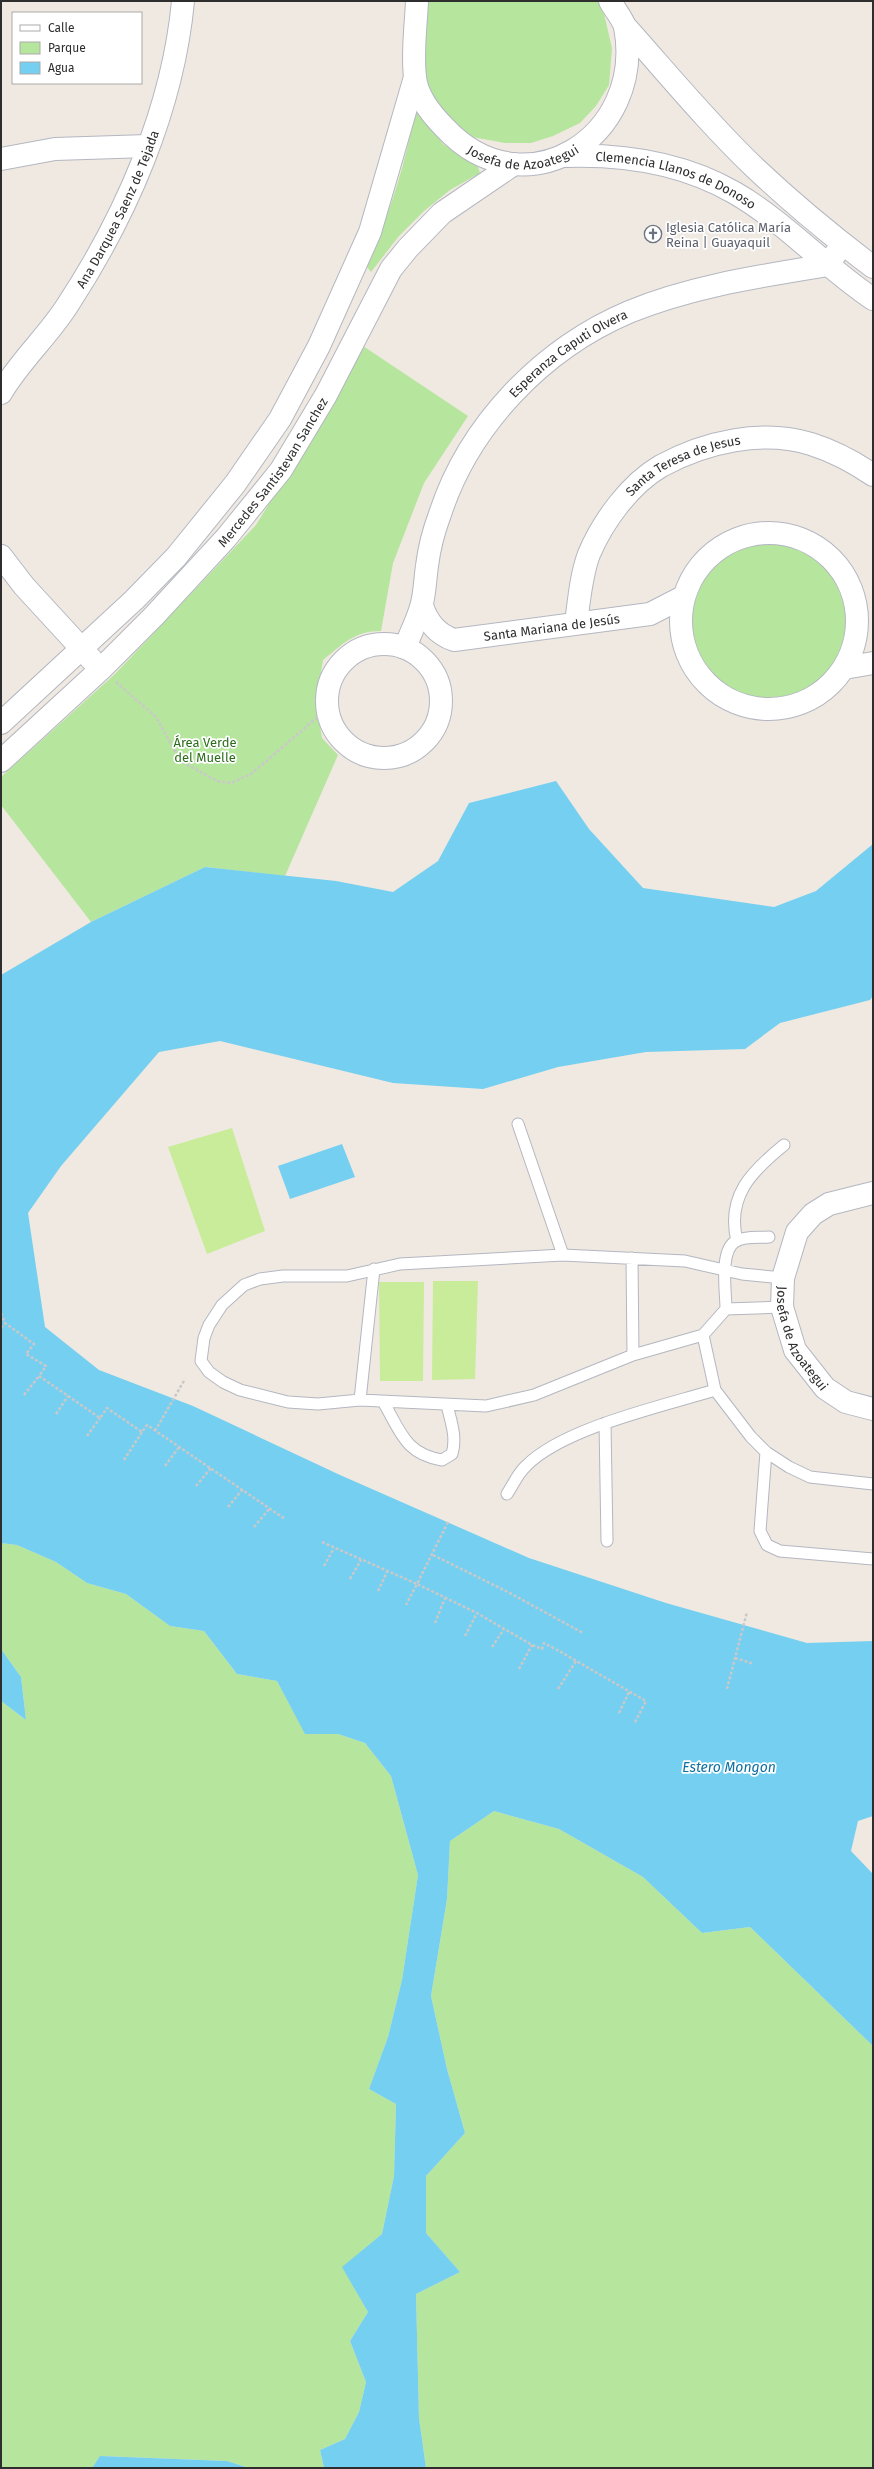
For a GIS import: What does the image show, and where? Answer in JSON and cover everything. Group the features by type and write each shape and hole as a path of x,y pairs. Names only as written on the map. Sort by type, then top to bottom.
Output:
{"street":[{"name":"Ana Darquea Saenz de Tejada","path":"1,393 66,308 86,276 125,203 161,113 181,23 183,1"},
{"name":"Josefa de Azoategui","path":"417,1 415,77 428,109 450,134 464,146 485,157 514,164 564,156 589,140 606,122 619,101 627,55 625,26 610,1"},
{"path":"625,26 702,114 754,167 842,244 873,267"},
{"name":"Mercedes Santistevan Sanchez","path":"1,723 82,650 176,557 208,519 253,460 301,382 360,259 382,198 415,77"},
{"path":"1,159 55,150 148,146"},
{"name":"Clemencia Llanos de Donoso","path":"564,156 625,156 666,164 702,176 736,194 873,299"},
{"name":"Mercedes Santistevan Sanchez","path":"1,761 101,669 226,538 281,470 326,395 391,269 422,232 464,196 514,164"},
{"path":"828,265 842,244"},
{"name":"Esperanza Caputi Olvera","path":"405,648 422,606 427,565 440,514 457,472 495,414 520,386 546,362 597,328 629,312 663,300 748,279 828,265"},
{"path":"342,296 370,309"},
{"name":"Santa Teresa de Jesus","path":"576,623 589,555 607,521 632,489 660,467 696,450 758,437 810,444 844,458 873,475"},
{"path":"753,534 783,534 812,544 836,563 851,589 857,618 856,633 852,651 844,668 828,686 802,702 771,709 739,704 711,688 691,663 680,628 683,597 686,587 702,563 725,544 753,534"},
{"path":"1,556 24,586 101,669"},
{"name":"Santa Mariana de Jesús","path":"454,640 650,614 683,597"},
{"path":"422,606 426,618 434,628 444,636 454,640 445,648 432,669"},
{"path":"650,614 680,628"},
{"path":"856,633 873,650"},
{"path":"386,644 405,648 420,657 432,669 440,687 441,699 438,723 428,739 413,751 401,755 377,758 359,753 344,742 333,726 327,709 328,689 336,671 349,656 366,647 386,644"},
{"path":"844,668 873,663"},
{"name":"Josefa de Azoategui","path":"873,1193 829,1204 813,1214 797,1232 783,1278 782,1307 795,1350 825,1388 846,1402 873,1409"}],"lane":[{"path":"518,1124 563,1255"},
{"path":"737,1240 733,1216 742,1188 760,1165 784,1145"},
{"path":"769,1237 737,1240 730,1245 726,1252 724,1270 726,1309 703,1335 633,1355 512,1402 486,1406 384,1403 360,1400 318,1404 288,1402 240,1390 209,1372 201,1361 201,1350 209,1325 222,1305 244,1285 260,1279 283,1276 347,1276 400,1264 563,1255 685,1261 724,1270 783,1278"},
{"path":"632,1258 633,1355"},
{"path":"360,1400 374,1269"},
{"path":"726,1309 782,1307"},
{"path":"703,1335 714,1390 766,1452 789,1467 810,1477 873,1484"},
{"path":"507,1494 526,1466 554,1445 606,1423 714,1390"},
{"path":"384,1403 404,1440 414,1451 426,1458 442,1460 452,1454 454,1445 454,1431 447,1405"},
{"path":"606,1423 607,1541"},
{"path":"766,1452 760,1531 767,1545 780,1551 873,1559"}],"path":[{"path":"101,669 156,717 184,763 217,781 231,783 251,774 327,709"},
{"path":"1,1313 5,1323 34,1344 26,1354 46,1366 24,1394"},
{"path":"1,1328 5,1323"},
{"path":"39,1376 100,1418"},
{"path":"154,1431 185,1379"},
{"path":"56,1414 68,1396"},
{"path":"87,1436 107,1408 142,1432"},
{"path":"124,1460 147,1425 154,1431 180,1446 285,1519"},
{"path":"165,1466 180,1446"},
{"path":"196,1486 211,1468"},
{"path":"228,1507 243,1490"},
{"path":"254,1527 270,1508"},
{"path":"406,1605 433,1555 448,1522"},
{"path":"322,1542 417,1584 477,1614 532,1645 542,1649 544,1644 646,1701 634,1724"},
{"path":"324,1566 334,1548"},
{"path":"433,1555 508,1592 583,1633"},
{"path":"350,1580 361,1560"},
{"path":"378,1591 387,1572"},
{"path":"435,1623 445,1598"},
{"path":"727,1689 748,1612"},
{"path":"465,1636 477,1614"},
{"path":"492,1646 504,1629"},
{"path":"519,1669 532,1645"},
{"path":"736,1658 754,1664"},
{"path":"558,1689 576,1661"},
{"path":"619,1713 629,1692"}],"green space":[{"path":"419,1 601,1 612,48 609,85 596,106 580,123 553,136 531,143 505,143 472,137 447,117 427,94"},
{"path":"418,109 443,144 478,167 480,173 450,190 424,211 399,236 371,272 367,267 382,229 401,171 407,151 414,111"},
{"name":"Área Verde del Muelle","path":"360,344 468,416 424,483 393,563 381,631 363,633 356,636 323,660 316,703 322,738 338,755 285,876 205,867 91,922 1,805 1,777 115,674 256,525 297,458"},
{"path":"778,534 802,540 818,548 831,559 842,572 850,588 855,604 855,638 850,654 842,670 831,683 818,694 794,705 778,708 760,708 744,705 720,694 707,683 696,670 688,654 683,638 682,612 685,596 696,572 707,559 720,548 736,540 752,535"},
{"path":"232,1128 265,1231 207,1254 168,1147"},
{"path":"433,1281 478,1281 475,1379 432,1380"},
{"path":"379,1282 424,1282 423,1381 380,1381"},
{"path":"1,1543 17,1545 56,1562 87,1583 126,1594 170,1626 204,1631 237,1674 277,1681 305,1733 338,1734 365,1743 391,1776 418,1875 402,1980 388,2037 369,2089 396,2104 394,2176 382,2234 343,2267 368,2312 350,2341 366,2382 359,2412 345,2439 320,2450 324,2468 249,2468 227,2461 100,2456 92,2468 1,2468 1,1701 26,1720 21,1677 1,1649"},
{"path":"494,1811 559,1829 643,1877 702,1933 750,1927 873,2046 873,2468 426,2468 419,2418 416,2294 460,2272 426,2233 426,2176 465,2133 447,2069 431,1996 447,1899 450,1841"}],"water":[{"name":"Estero Mongon","path":"556,781 589,829 643,888 774,907 816,891 873,844 873,996 870,1000 780,1023 745,1049 646,1052 558,1067 483,1089 393,1083 220,1041 159,1052 61,1166 28,1213 45,1327 99,1370 193,1406 340,1475 529,1558 666,1603 807,1643 873,1641 873,1816 858,1821 851,1851 873,1874 873,2046 750,1927 702,1933 643,1877 559,1829 494,1811 450,1841 447,1899 431,1996 447,2069 465,2133 426,2176 426,2233 460,2272 416,2294 419,2418 426,2468 324,2468 320,2450 345,2439 359,2412 366,2382 350,2341 368,2312 342,2267 382,2234 394,2176 396,2104 369,2089 388,2037 402,1980 418,1875 391,1776 365,1743 338,1734 305,1734 277,1681 237,1674 204,1631 170,1626 126,1594 87,1583 56,1562 17,1545 1,1543 1,975 91,922 205,867 336,881 393,892 438,861 469,803"},
{"path":"342,1144 355,1177 290,1199 278,1166"},
{"path":"1,1649 21,1677 26,1720 1,1701"},
{"path":"100,2456 227,2461 249,2468 92,2468"}],"place":[{"name":"Iglesia Católica María Reina | Guayaquil","path":"653,234"}]}
